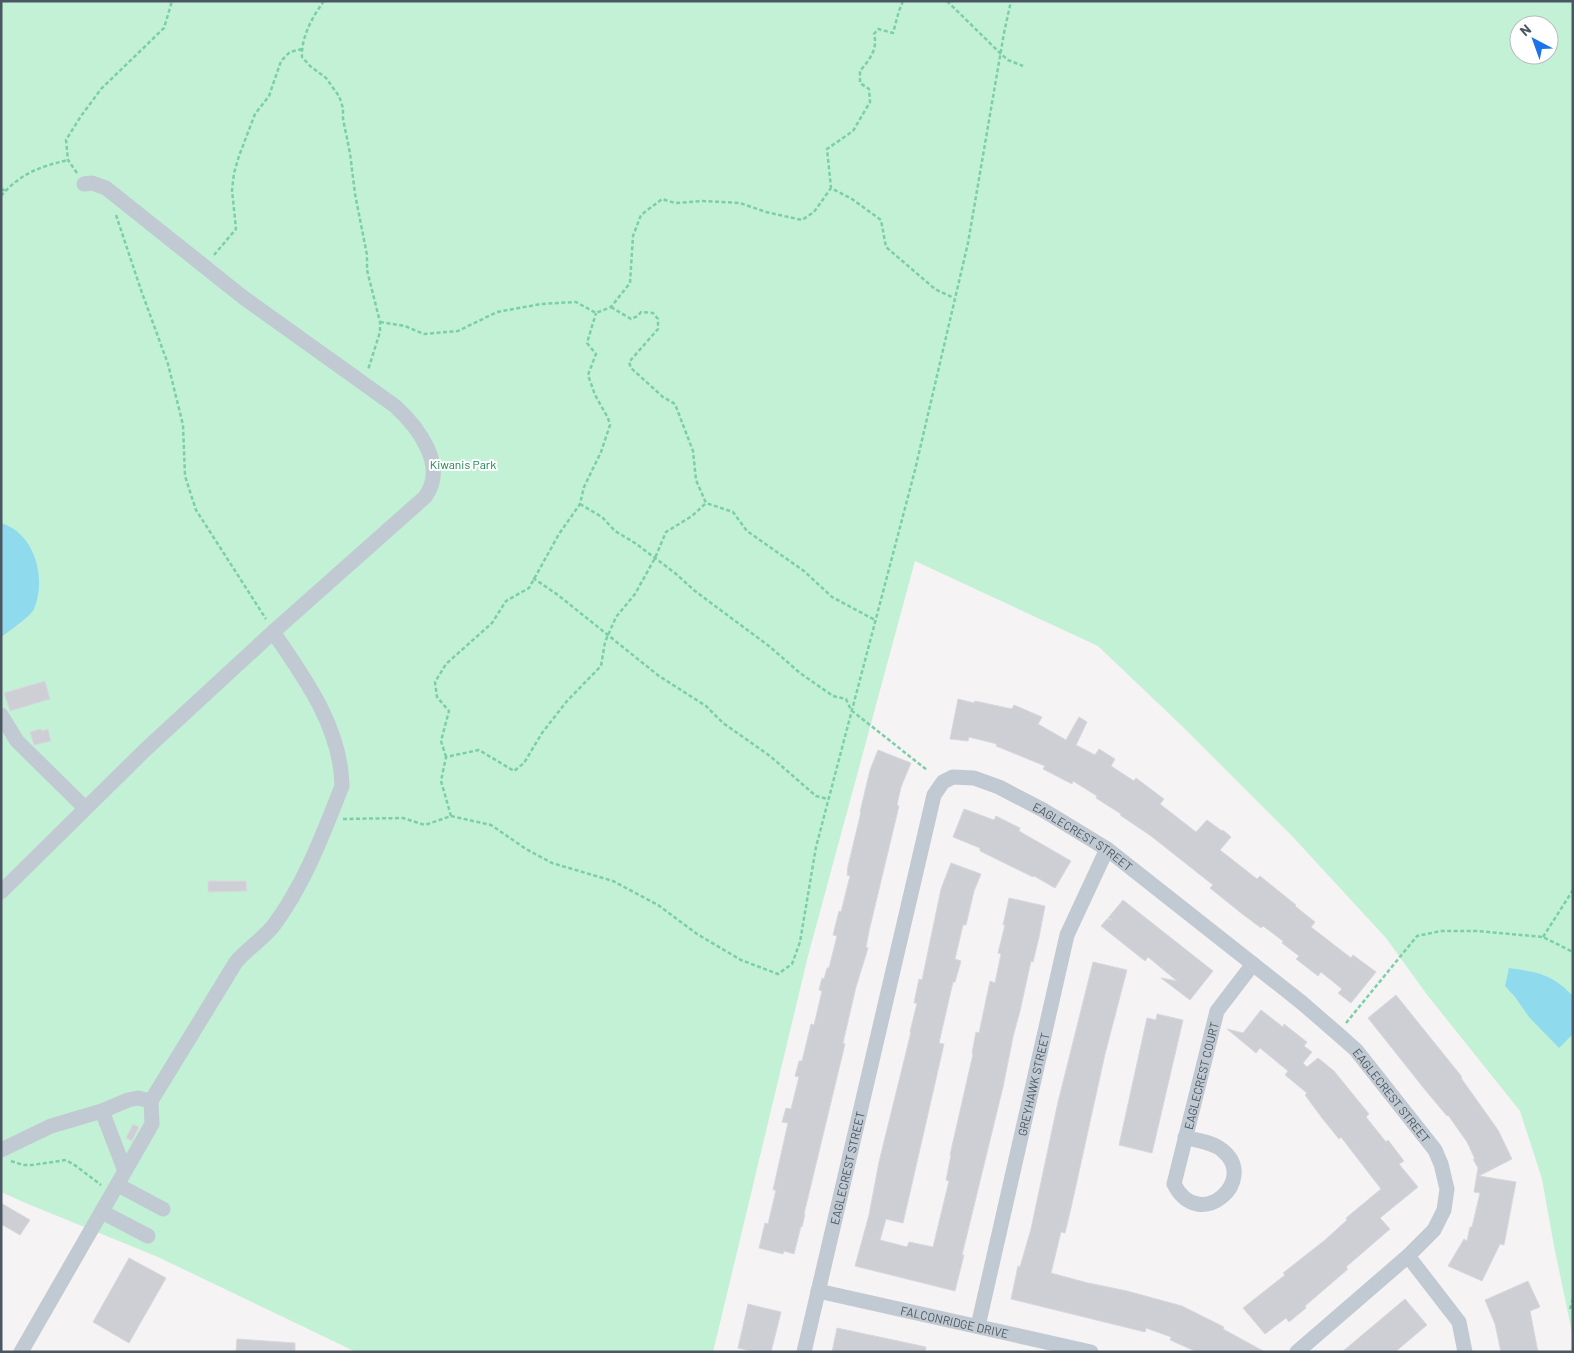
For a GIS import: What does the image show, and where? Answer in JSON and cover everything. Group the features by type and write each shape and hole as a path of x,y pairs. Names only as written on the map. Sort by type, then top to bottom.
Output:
{"street":[{"path":"1,892 145,750 273,632 425,497 432,484 434,472 430,453 406,416 366,384 244,298 106,188 92,183 84,184"},
{"path":"21,1352 152,1124 151,1101 236,962 273,926 288,905 304,876 342,786 342,771 331,731 319,704 300,671 273,632"},
{"path":"1,715 17,740 85,808"},
{"name":"EAGLECREST STREET","path":"804,1352 934,796 943,782 953,777 974,778 999,787 1043,810 1107,849 1301,1002 1356,1050 1435,1150 1441,1164 1447,1190 1444,1210 1434,1230 1408,1256 1297,1352"},
{"name":"GREYHAWK STREET","path":"978,1326 1067,935 1107,849"},
{"name":"EAGLECREST COURT","path":"1185,1137 1215,1146 1228,1156 1234,1172 1233,1181 1225,1195 1218,1201 1201,1205 1192,1203 1178,1192 1174,1184 1185,1137 1216,1011 1252,964"},
{"path":"4,1155 52,1126 102,1111 128,1100 138,1098 151,1101"},
{"path":"102,1111 126,1171"},
{"path":"115,1189 162,1209"},
{"path":"102,1212 148,1236"},
{"path":"1408,1256 1460,1322 1465,1352"},
{"name":"FALCONRIDGE DRIVE","path":"818,1291 1091,1352"}],"path":[{"path":"1,196 23,175 42,167 68,160 66,140 81,116 101,90 164,28 172,1"},
{"path":"324,1 315,14 302,49 302,57 306,63 326,78 340,96 343,108 343,119 350,153 367,270 380,322 380,332 366,384"},
{"path":"596,313 611,307 630,283 634,236 641,215 662,199 675,203 703,201 740,203 766,212 802,220 814,212 831,188 827,149 853,131 870,102 869,89 860,83 860,70 870,59 876,43 874,34 878,29 893,33 903,1"},
{"path":"947,1 1000,54 1008,60 1023,66"},
{"path":"329,818 403,818 425,825 451,816 491,826 526,849 552,863 613,881 658,905 697,934 741,960 778,974 792,964 800,942 816,846 915,470 968,243 1000,54 1011,1"},
{"path":"204,266 222,248 236,228 232,190 234,173 255,114 269,96 281,60 290,52 302,49"},
{"path":"106,188 140,290 168,364 183,425 185,476 196,510 273,632"},
{"path":"831,188 852,199 882,220 886,247 935,289 955,298"},
{"path":"1,189 6,190"},
{"path":"380,322 405,326 424,334 458,331 497,312 541,304 576,302 596,313"},
{"path":"611,307 631,319 638,316 641,312 653,313 658,320 658,329 629,362 631,368 663,397 675,404 693,451 696,480 706,503 733,512 747,531 804,571 832,597 875,620"},
{"path":"451,816 441,781 446,757 441,741 449,711 437,697 435,682 446,664 492,623 506,601 529,588 559,534 580,504 584,487 601,452 610,425 608,418 594,395 588,375 596,354 587,344 596,313"},
{"path":"446,757 480,750 514,771 524,763 542,733 567,701 601,666 605,642 616,617 635,594 655,558 666,532 692,516 706,503"},
{"path":"580,504 602,516 615,531 675,573 694,591 769,646 800,673 833,696 846,699 852,710 927,770"},
{"path":"533,578 660,676 706,706 723,723 770,756 816,796 828,799"},
{"path":"1543,937 1573,890"},
{"path":"1338,1034 1417,936 1441,931 1543,937 1573,952"},
{"path":"4,1155 23,1165 66,1160 115,1189"},
{"path":"1570,1309 1573,1298"}],"green space":[{"name":"Kiwanis Park","path":"1,1 1573,1 1573,1337 1542,1179 1520,1111 1428,996 1386,938 1292,836 1182,726 1098,646 915,561 808,956 713,1352 356,1352 158,1257 1,1192"}],"water":[{"path":"1,523 13,528 30,547 35,558 39,584 38,597 32,612 1,637"},
{"path":"1509,968 1544,975 1558,983 1573,996 1573,1034 1559,1048 1529,1017 1505,986"}],"building":[{"path":"45,681 50,699 10,711 4,693"},
{"path":"958,699 1012,709 1014,705 1042,717 1038,724 1066,740 1079,717 1087,722 1076,745 1095,755 1099,749 1115,759 1111,766 1134,781 1136,778 1164,799 1160,804 1196,832 1207,820 1223,830 1231,837 1220,850 1257,879 1260,876 1296,905 1315,922 1311,927 1351,958 1353,955 1376,972 1351,1003 1338,993 1342,989 1321,972 1318,976 1296,959 1299,956 1282,943 1283,941 1241,913 1210,888 1213,885 1151,836 1096,798 1097,796 1073,781 1072,784 1043,769 1045,766 996,746 997,744 969,737 968,741 950,739"},
{"path":"41,729 42,731 48,729 51,741 34,745 30,732"},
{"path":"878,750 911,763 901,787 897,805 899,806 869,931 866,947 868,948 856,987 843,1043 845,1044 802,1227 794,1254 784,1251 783,1254 759,1248 765,1223 768,1224 776,1190 773,1190 788,1123 782,1122 786,1108 791,1109 799,1077 795,1076 799,1061 802,1061 811,1024 814,1025 822,991 819,990 822,978 824,979 827,968 829,968 837,936 833,935 850,876 847,875 848,866 860,812 870,770"},
{"path":"964,809 994,820 996,816 1020,828 1019,831 1071,861 1055,888 980,851 980,848 953,837"},
{"path":"951,863 981,874 974,891 966,925 963,925 955,959 961,961 955,982 953,982 939,1043 944,1044 903,1223 886,1219 880,1240 907,1247 909,1242 933,1247 949,1181 946,1180 950,1155 973,1054 976,1032 979,1033 990,981 995,983 1001,954 998,953 1009,898 1045,906 955,1291 855,1266 869,1215 879,1162 911,1032 917,1003 914,1003 919,979 922,980 941,889"},
{"path":"208,881 246,881 247,891 208,892"},
{"path":"1123,900 1213,971 1190,1000 1161,978 1177,981 1148,957 1145,961 1101,926 1107,919 1112,920 1108,918"},
{"path":"1093,962 1127,970 1105,1054 1065,1233 1061,1232 1051,1273 1182,1306 1224,1327 1223,1329 1265,1352 1197,1352 1170,1340 1171,1337 1146,1328 1145,1332 1011,1299 1018,1266 1020,1267 1031,1229 1058,1102"},
{"path":"1396,995 1462,1077 1498,1130 1512,1159 1479,1176 1516,1182 1504,1245 1500,1244 1482,1281 1448,1266 1464,1239 1467,1241 1470,1227 1472,1227 1480,1193 1474,1192 1478,1168 1473,1159 1475,1159 1467,1142 1448,1115 1426,1091 1368,1018"},
{"path":"1261,1010 1283,1027 1284,1024 1307,1042 1304,1046 1312,1052 1303,1063 1307,1067 1318,1058 1334,1071 1369,1114 1366,1117 1386,1142 1388,1140 1404,1161 1399,1164 1418,1187 1380,1218 1390,1229 1346,1267 1348,1269 1305,1306 1306,1308 1289,1322 1286,1318 1265,1334 1243,1308 1285,1275 1283,1273 1325,1240 1347,1220 1346,1218 1381,1189 1341,1137 1339,1139 1322,1118 1305,1095 1307,1093 1285,1075 1288,1071 1260,1048 1256,1053 1227,1029 1243,1033"},
{"path":"1157,1014 1183,1020 1152,1153 1119,1145 1147,1018 1156,1020"},
{"path":"133,1124 139,1127 132,1141 126,1138"},
{"path":"1,1203 30,1220 20,1235 1,1224"},
{"path":"129,1258 166,1278 129,1343 93,1322"},
{"path":"1528,1281 1540,1307 1530,1311 1538,1352 1501,1352 1495,1324 1485,1300"},
{"path":"1405,1299 1427,1325 1395,1352 1342,1352"},
{"path":"748,1304 781,1312 771,1352 755,1352 738,1348"},
{"path":"837,1328 926,1347 925,1352 832,1352"},
{"path":"237,1339 295,1343 295,1352 236,1352"}]}
